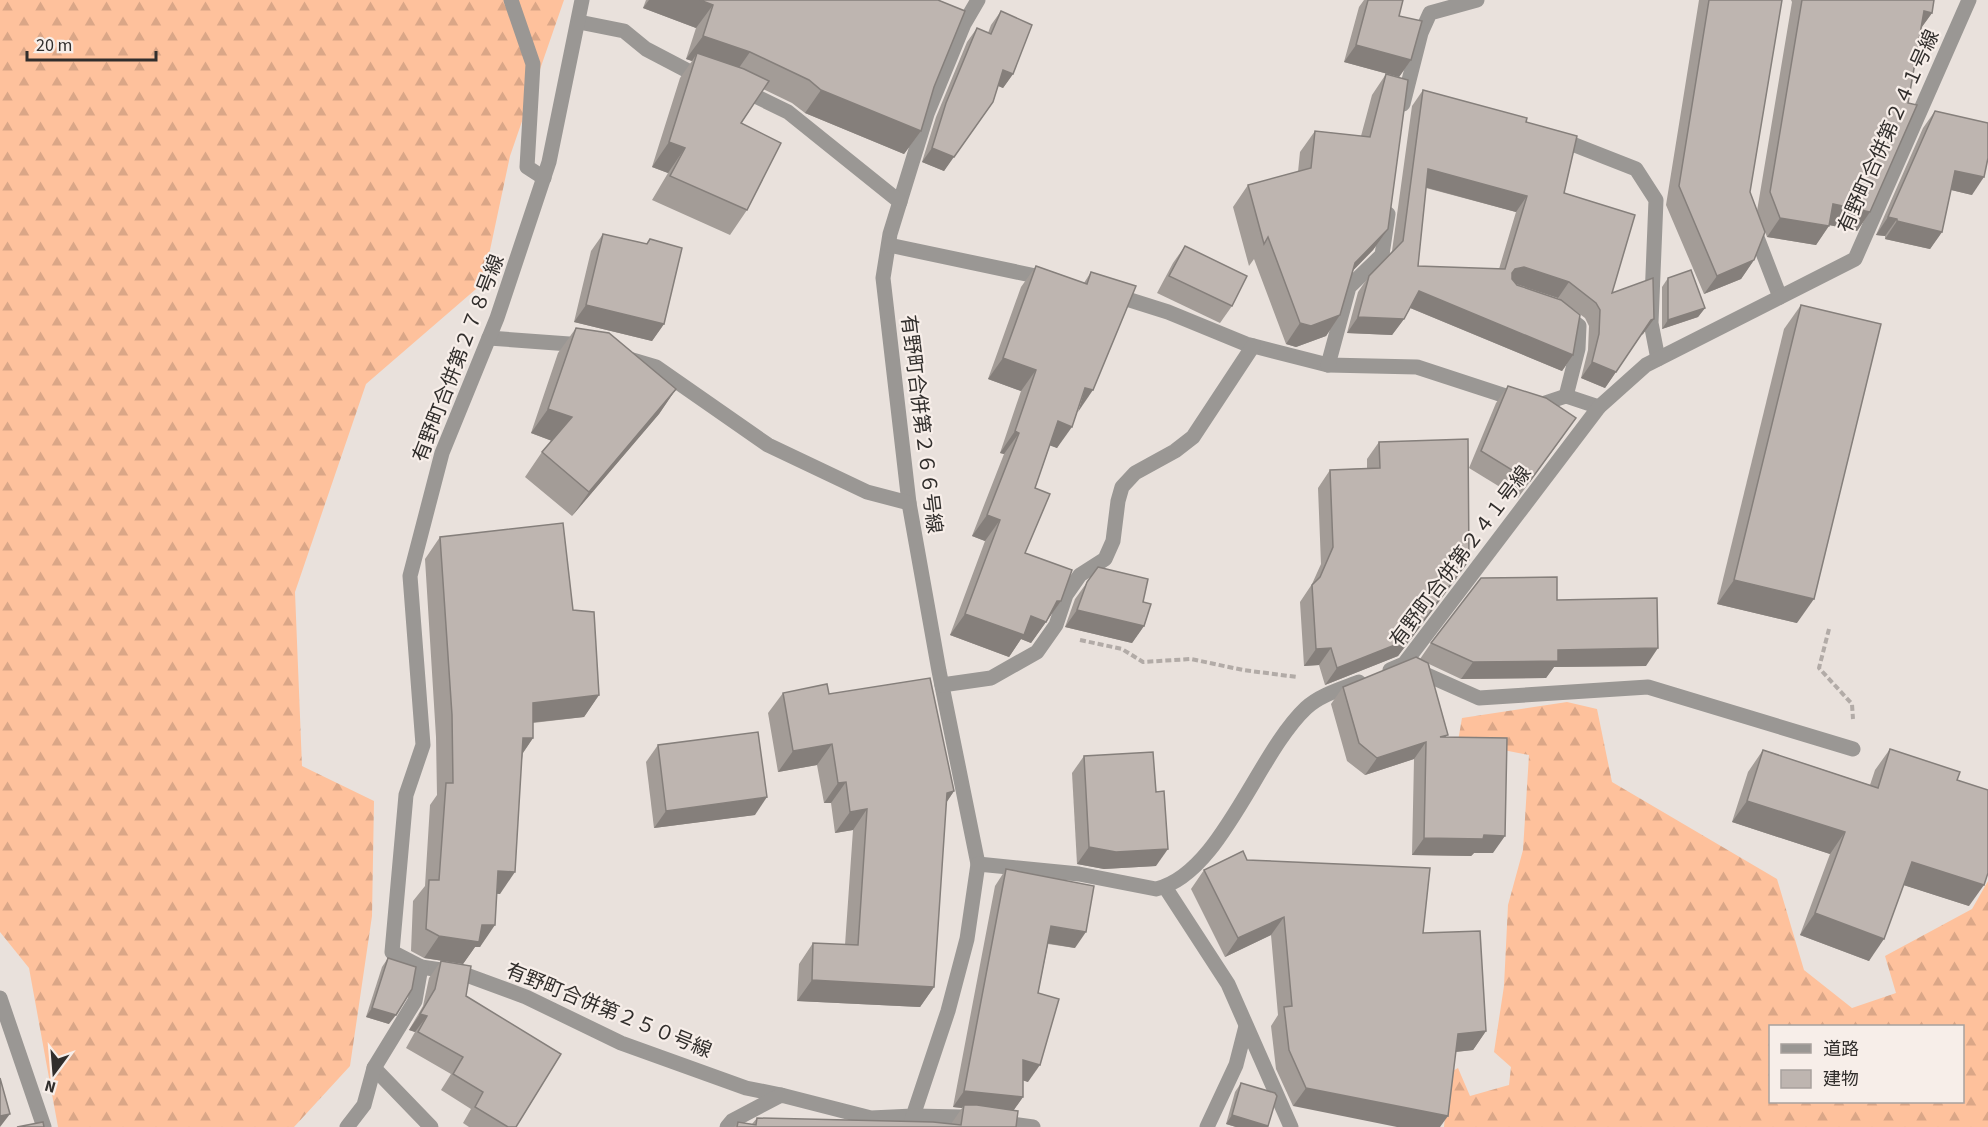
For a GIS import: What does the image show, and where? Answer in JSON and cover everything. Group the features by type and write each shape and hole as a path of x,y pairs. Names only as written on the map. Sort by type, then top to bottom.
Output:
{"street":[{"path":"511,0 533,64 527,167 544,178"},
{"name":"有野町合併第２７８号線","path":"421,967 392,952 406,795 423,745 410,576 442,453 489,338 544,178 582,0"},
{"name":"有野町合併第２６６号線","path":"978,0 964,24 927,114 888,245 883,278 909,503 978,864"},
{"path":"1400,119 1421,33 1430,13 1477,0"},
{"name":"有野町合併第２４１号線","path":"1165,887 1193,871 1222,833 1262,764 1305,709 1322,697 1404,664 1599,407 1646,365 1855,259 1969,0"},
{"path":"579,22 624,31 646,49 688,71 725,82 788,112 900,202"},
{"path":"1548,135 1636,169 1656,200 1651,323 1658,359"},
{"path":"1328,365 1349,287 1382,255 1390,194"},
{"path":"1747,212 1780,297"},
{"path":"888,245 1069,282"},
{"path":"1101,291 1168,312 1253,346 1328,365 1418,367 1536,406 1566,396 1599,407"},
{"path":"1547,304 1579,326 1578,349 1566,396"},
{"path":"489,338 585,345 595,348"},
{"path":"942,685 991,678 1037,652 1056,625 1066,595 1080,575 1105,558 1113,541 1122,487 1135,473 1175,451 1192,437 1253,346"},
{"path":"615,355 656,367 768,445 867,492 909,503"},
{"path":"1404,664 1479,698 1648,687 1853,749"},
{"path":"911,1121 948,1011 967,939 978,864 1079,874 1156,889 1165,887 1228,984 1291,1127"},
{"path":"347,1127 364,1105 374,1068 415,1001 421,967"},
{"name":"有野町合併第２５０号線","path":"421,967 461,973 526,998 621,1043 746,1088 781,1095"},
{"path":"0,998 44,1127"},
{"path":"1207,1127 1236,1065 1246,1026"},
{"path":"374,1068 431,1127"},
{"path":"727,1127 732,1121 781,1095 871,1118 911,1121 963,1117 1033,1127"}],"path":[{"path":"1829,629 1819,668 1852,704 1853,749"},
{"path":"1050,633 1122,650 1143,662 1191,659 1243,670 1302,677 1322,697"}],"green space":[{"path":"0,0 564,0 510,156 483,283 366,384 295,592 302,766 374,801 372,916 350,1066 294,1127 58,1127 29,968 0,932"},
{"path":"1567,702 1597,709 1612,782 1777,879 1804,970 1852,1008 1896,993 1885,956 1972,909 1988,881 1988,1127 1444,1127 1449,1073 1458,1068 1470,1096 1509,1085 1511,1067 1494,1052 1504,986 1508,905 1523,850 1529,755 1458,741 1462,718"}],"building":[{"path":"700,0 938,0 965,11 934,87 921,131 821,90 809,80 750,52 703,36 713,5"},
{"path":"1368,0 1403,0 1399,16 1422,21 1411,60 1356,45"},
{"path":"1709,0 1782,0 1750,192 1765,232 1754,260 1717,276 1679,186"},
{"path":"1802,0 1934,0 1932,13 1924,11 1908,103 1917,105 1870,212 1833,204 1829,226 1780,218 1770,192"},
{"path":"1001,11 1032,25 1013,74 1003,70 993,102 954,157 932,148 946,103 977,28 991,34"},
{"path":"697,53 744,69 769,81 741,123 781,143 747,210 670,176 685,148 669,142"},
{"path":"1386,74 1408,80 1388,229 1355,263 1340,315 1311,326 1300,323 1268,237 1264,244 1248,185 1311,168 1315,131 1370,137"},
{"path":"1423,90 1527,118 1526,122 1577,136 1564,193 1635,215 1612,293 1653,278 1654,319 1651,320 1616,372 1592,362 1599,334 1600,310 1596,303 1569,282 1524,267 1515,269 1512,273 1512,279 1517,285 1561,300 1580,315 1573,355 1419,291 1404,319 1358,317 1369,276 1403,241","holes":["1428,169 1527,196 1505,269 1418,266"]},
{"path":"1935,111 1988,123 1988,158 1984,177 1955,171 1942,232 1888,217"},
{"path":"603,234 647,244 650,239 682,248 664,324 586,305"},
{"path":"1185,246 1247,276 1232,306 1169,276"},
{"path":"1036,266 1087,284 1091,272 1136,286 1093,390 1085,388 1072,427 1058,421 1035,488 1050,494 1025,553 1072,570 1061,601 1057,601 1046,622 1031,616 1024,635 965,614 1000,520 987,515 1019,433 1015,431 1036,370 1003,358"},
{"path":"1691,270 1705,308 1668,320 1668,278"},
{"path":"1801,305 1881,324 1814,599 1734,580"},
{"path":"576,328 609,333 676,389 589,492 542,452 572,417 548,409"},
{"path":"1508,386 1546,398 1576,418 1530,481 1481,451"},
{"path":"1468,439 1469,560 1410,639 1337,668 1331,648 1316,649 1312,585 1320,577 1333,547 1330,470 1380,468 1379,442"},
{"path":"563,523 573,610 594,612 599,695 533,703 533,738 523,738 515,872 498,871 495,925 482,925 479,942 439,936 426,929 429,880 439,880 446,783 453,783 452,715 440,537"},
{"path":"1098,567 1148,579 1143,602 1151,604 1144,626 1077,610 1087,582"},
{"path":"1557,577 1557,600 1657,598 1658,648 1558,650 1558,661 1473,662 1431,643 1481,578"},
{"path":"1416,657 1428,663 1448,735 1440,737 1507,738 1505,836 1484,835 1483,839 1424,838 1426,742 1377,758 1359,743 1343,687"},
{"path":"930,678 954,791 947,793 934,987 812,980 813,943 858,945 867,809 850,812 846,782 838,783 832,744 793,751 783,693 827,684 829,694"},
{"path":"758,732 767,797 666,811 658,745"},
{"path":"1890,749 1960,772 1957,780 1988,790 1988,873 1984,885 1912,862 1884,939 1815,913 1845,832 1747,801 1763,750 1878,788"},
{"path":"1153,752 1156,792 1164,791 1168,849 1116,852 1089,847 1084,756"},
{"path":"1243,851 1247,860 1430,868 1423,933 1480,931 1486,1031 1458,1034 1448,1116 1306,1088 1289,1050 1284,1007 1292,1006 1284,917 1238,938 1204,870"},
{"path":"1006,869 1094,886 1086,932 1051,926 1038,993 1059,999 1040,1065 1023,1060 1023,1097 964,1091"},
{"path":"388,958 416,967 412,989 396,1015 372,1008"},
{"path":"441,961 471,966 466,996 561,1054 516,1127 508,1127 475,1107 483,1092 453,1074 463,1057 418,1032 427,1016 420,1014 435,989"},
{"path":"0,1078 10,1114 0,1116"},
{"path":"1241,1083 1275,1093 1277,1096 1268,1126 1232,1115"},
{"path":"964,1105 1018,1111 1016,1127 737,1127 738,1122 756,1125 757,1118 933,1122 961,1125"},
{"path":"43,1122 44,1127 17,1127"}]}
